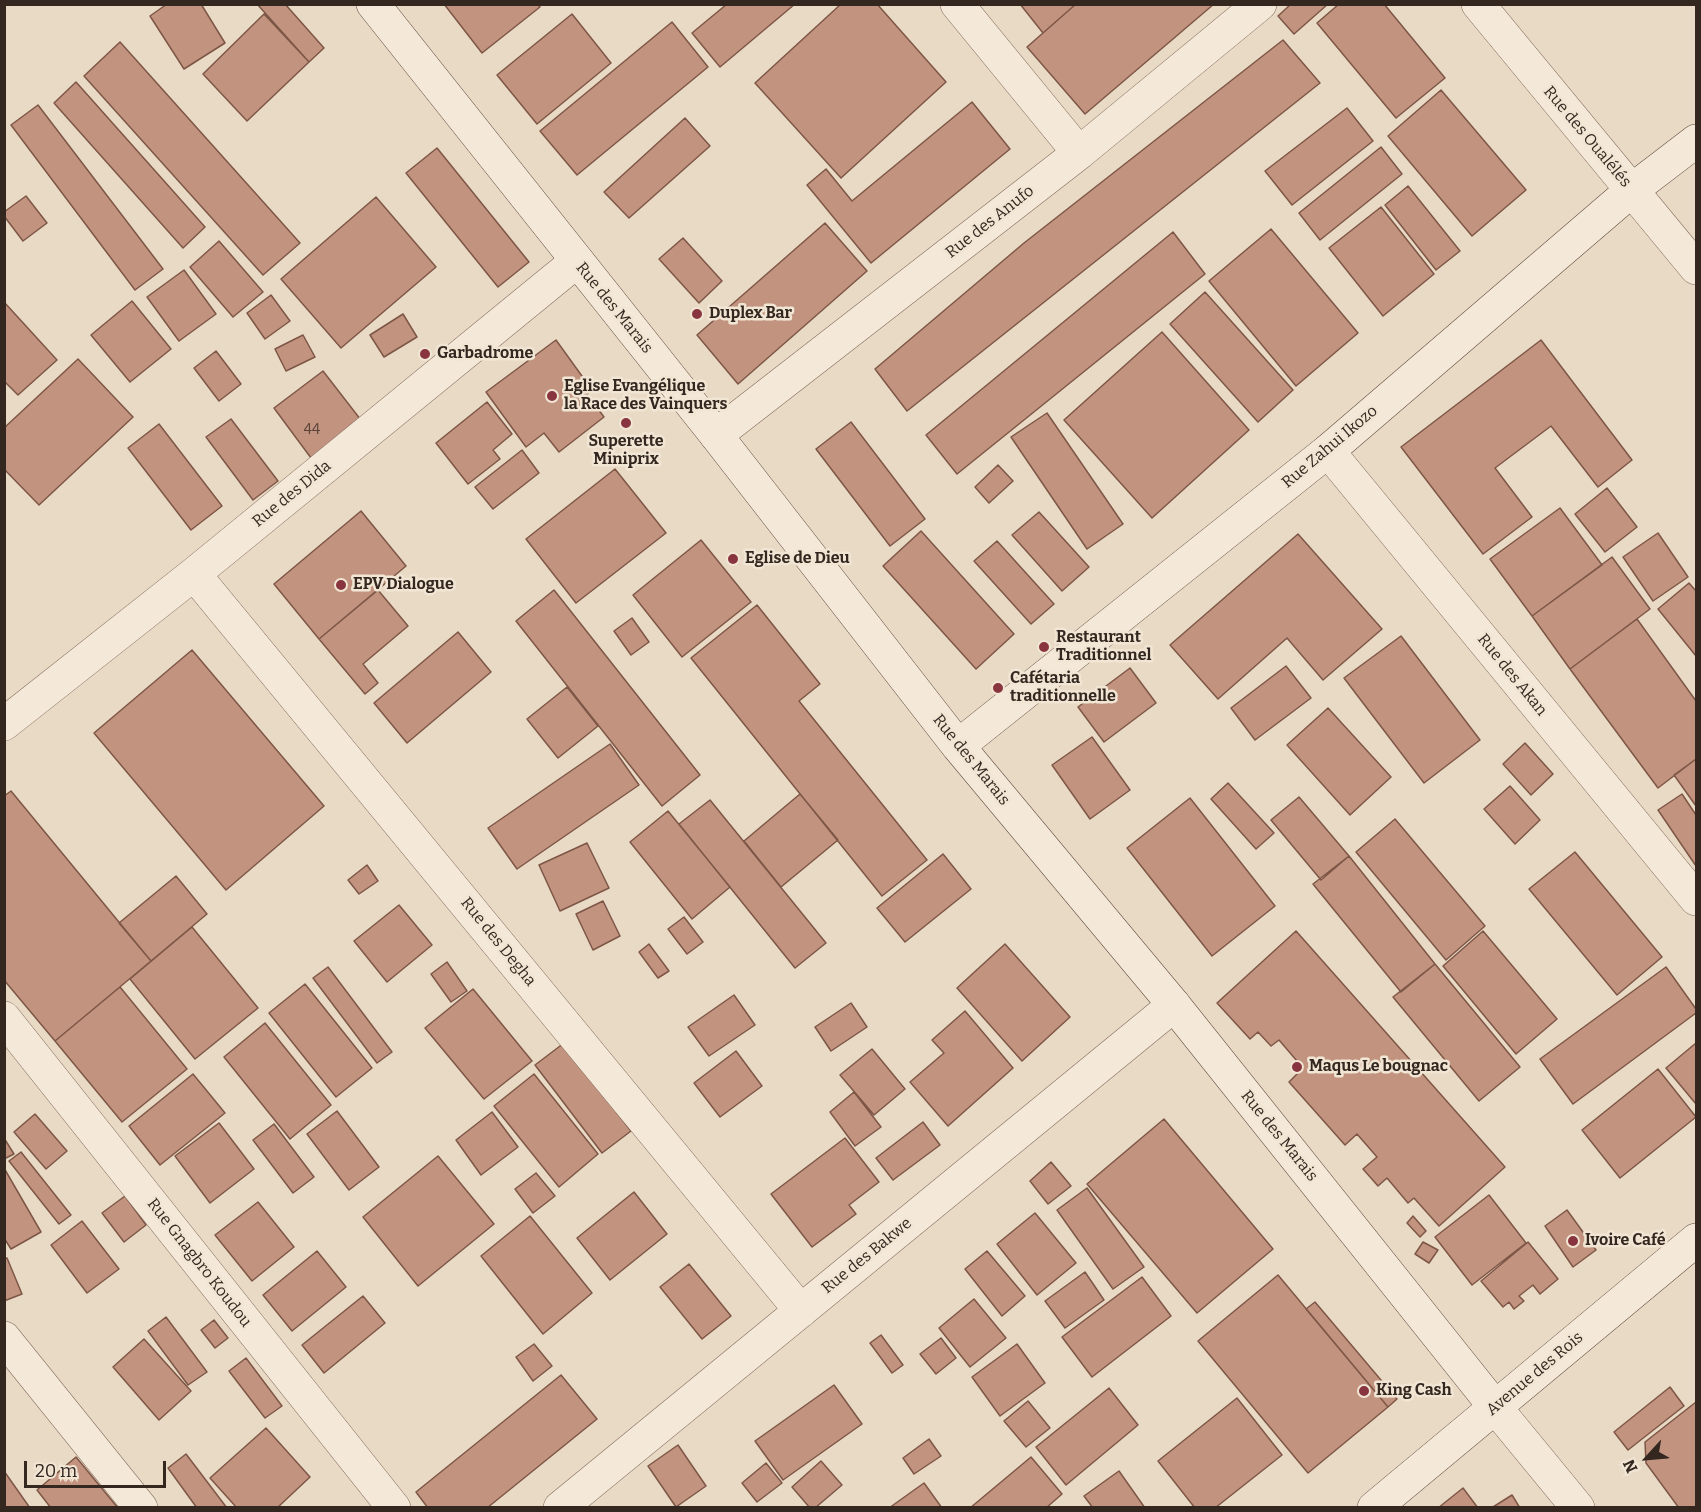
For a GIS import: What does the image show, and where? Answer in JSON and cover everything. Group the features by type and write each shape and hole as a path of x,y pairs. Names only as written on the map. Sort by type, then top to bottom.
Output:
{"street":[{"name":"Rue des Marais","path":"373,4 716,435 958,746 1174,1005 1578,1508"},
{"path":"957,4 1079,153"},
{"name":"Rue des Anufo","path":"716,435 1079,153 1260,4"},
{"name":"Rue des Oualélés","path":"1479,4 1696,268"},
{"name":"Rue Zahui Ikozo","path":"958,746 1328,451 1632,190 1696,141"},
{"name":"Rue des Dida","path":"4,724 194,574 577,261"},
{"name":"Rue des Akan","path":"1328,451 1696,899"},
{"name":"Rue des Degha","path":"194,574 801,1311"},
{"name":"Rue des Bakwe","path":"560,1508 1174,1005"},
{"name":"Rue Gnagbro Koudou","path":"4,1018 394,1508"},
{"name":"Avenue des Rois","path":"1374,1508 1696,1240"},
{"path":"4,1338 141,1508"}],"building":[{"path":"167,4 201,4 225,43 184,69 150,16"},
{"path":"257,4 285,4 324,48 309,62"},
{"path":"444,4 537,4 540,7 482,53"},
{"path":"727,4 795,4 720,67 692,33"},
{"path":"841,4 877,4 946,82 841,178 755,83"},
{"path":"1020,4 1076,4 1043,33"},
{"path":"1076,4 1214,4 1085,114 1027,47"},
{"path":"1291,4 1328,4 1294,34 1278,16"},
{"path":"1339,4 1384,4 1445,78 1396,118 1317,23"},
{"path":"264,14 309,62 247,121 203,74"},
{"path":"572,14 611,63 537,124 497,75"},
{"path":"672,22 708,67 577,175 540,131"},
{"path":"1283,40 1320,83 907,411 875,369 1024,243"},
{"path":"120,42 300,243 263,275 84,76"},
{"path":"76,82 205,227 183,248 54,103"},
{"path":"1441,90 1526,190 1472,236 1388,136"},
{"path":"972,102 1010,149 871,263 807,185 826,169 852,201"},
{"path":"38,105 163,269 135,290 11,125"},
{"path":"1347,108 1373,141 1292,205 1265,171"},
{"path":"685,118 710,146 629,218 604,192"},
{"path":"1381,147 1402,174 1320,240 1299,213"},
{"path":"437,148 529,262 498,287 406,173"},
{"path":"1408,186 1460,251 1436,270 1385,205"},
{"path":"26,196 47,223 23,241 4,216 4,212"},
{"path":"376,197 436,267 341,348 281,279"},
{"path":"1381,207 1434,274 1383,316 1329,248"},
{"path":"825,223 867,271 738,384 697,335"},
{"path":"1271,229 1358,333 1296,386 1209,281"},
{"path":"1173,232 1205,274 957,474 926,435"},
{"path":"683,238 722,281 699,303 659,259"},
{"path":"219,241 263,292 233,317 190,267"},
{"path":"184,270 216,314 179,341 147,297"},
{"path":"1205,292 1293,390 1258,422 1170,324"},
{"path":"271,295 290,321 265,339 247,313"},
{"path":"132,301 171,349 130,382 91,335"},
{"path":"4,302 57,360 18,395 4,381"},
{"path":"403,314 417,337 384,357 370,335"},
{"path":"1162,332 1249,430 1152,518 1064,420"},
{"path":"303,335 315,357 286,371 275,349"},
{"path":"556,340 592,390 587,394 604,417 559,452 544,433 526,447 486,392"},
{"path":"1541,340 1632,460 1598,487 1551,426 1495,468 1532,517 1483,554 1401,447"},
{"path":"216,351 241,384 219,401 194,368"},
{"path":"78,359 133,417 39,505 4,469 4,428"},
{"path":"323,371 364,424 314,462 274,408"},
{"path":"487,402 512,434 493,450 500,459 468,484 436,443"},
{"path":"1047,413 1123,524 1087,549 1011,437"},
{"path":"231,419 278,481 253,500 206,437"},
{"path":"851,422 925,519 890,546 816,449"},
{"path":"159,424 222,506 191,530 128,448"},
{"path":"522,450 539,473 493,509 475,487"},
{"path":"998,465 1013,481 989,503 975,487"},
{"path":"615,469 666,533 576,603 526,539"},
{"path":"1607,488 1637,527 1605,552 1575,514"},
{"path":"1560,508 1602,565 1532,616 1490,559"},
{"path":"361,511 406,566 319,639 274,584"},
{"path":"1039,512 1089,567 1062,591 1012,535"},
{"path":"921,531 1014,634 976,669 883,566"},
{"path":"1658,533 1688,577 1653,601 1623,557"},
{"path":"1298,534 1382,629 1323,680 1287,638 1218,699 1170,645"},
{"path":"701,540 751,602 682,657 633,595"},
{"path":"997,541 1054,604 1031,624 974,561"},
{"path":"1612,557 1650,609 1570,669 1532,616"},
{"path":"1689,583 1696,591 1696,656 1658,609"},
{"path":"378,590 408,626 363,664 378,683 365,694 319,639"},
{"path":"554,590 700,775 662,806 516,621"},
{"path":"757,605 820,684 799,701 927,860 882,896 691,658"},
{"path":"632,618 649,642 631,655 614,631"},
{"path":"1637,619 1696,701 1696,759 1658,788 1570,669"},
{"path":"458,632 491,672 407,743 374,703"},
{"path":"1401,636 1480,740 1424,783 1344,678"},
{"path":"192,650 324,806 226,890 94,733"},
{"path":"1286,666 1311,698 1255,740 1231,708"},
{"path":"1130,668 1156,703 1104,742 1078,707"},
{"path":"567,687 598,726 558,758 527,719"},
{"path":"1328,708 1391,777 1350,815 1287,745"},
{"path":"1092,737 1130,790 1090,819 1052,765"},
{"path":"1525,743 1553,774 1531,795 1503,764"},
{"path":"610,744 639,785 517,869 488,828"},
{"path":"1696,759 1696,806 1674,775"},
{"path":"1228,783 1274,833 1256,849 1211,799"},
{"path":"1510,786 1540,820 1515,844 1484,809"},
{"path":"11,791 151,961 55,1041 4,980 4,796"},
{"path":"800,794 838,840 781,887 744,841"},
{"path":"1682,794 1696,815 1696,866 1658,810"},
{"path":"1299,797 1349,856 1321,880 1271,820"},
{"path":"1190,798 1275,906 1212,956 1127,848"},
{"path":"710,800 826,943 795,968 679,824"},
{"path":"668,811 730,887 692,919 630,842"},
{"path":"1395,819 1485,926 1446,960 1356,852"},
{"path":"587,843 609,888 560,911 539,865"},
{"path":"1575,852 1662,957 1617,995 1529,889"},
{"path":"943,854 971,889 905,942 877,908"},
{"path":"1349,856 1435,964 1401,992 1313,884"},
{"path":"367,865 378,881 359,894 348,880"},
{"path":"176,876 207,914 151,961 119,923"},
{"path":"603,901 620,936 593,950 576,914"},
{"path":"399,905 432,945 387,982 354,941"},
{"path":"684,917 703,942 687,954 668,929"},
{"path":"192,927 258,1008 195,1059 130,979"},
{"path":"1296,931 1505,1167 1439,1226 1414,1198 1408,1203 1387,1178 1378,1186 1363,1169 1377,1157 1357,1134 1345,1145 1289,1082 1303,1068 1279,1040 1271,1046 1258,1032 1250,1039 1217,1003"},
{"path":"1483,931 1557,1019 1516,1054 1443,966"},
{"path":"649,944 669,971 658,978 639,952"},
{"path":"1005,944 1070,1017 1022,1061 957,988"},
{"path":"447,962 467,991 451,1002 431,974"},
{"path":"1435,964 1520,1067 1479,1101 1393,997"},
{"path":"328,967 392,1052 377,1063 313,978"},
{"path":"1666,967 1696,1009 1696,1013 1573,1104 1540,1059"},
{"path":"305,984 372,1068 336,1097 269,1013"},
{"path":"120,987 187,1069 122,1122 55,1041"},
{"path":"473,989 532,1061 484,1099 425,1028"},
{"path":"734,995 755,1025 709,1056 688,1027"},
{"path":"851,1003 867,1027 831,1051 815,1027"},
{"path":"965,1011 1013,1068 948,1126 910,1082 944,1053 932,1040"},
{"path":"265,1023 331,1105 290,1139 224,1057"},
{"path":"564,1043 631,1131 602,1153 535,1065"},
{"path":"1696,1043 1696,1104 1666,1068"},
{"path":"872,1049 905,1089 874,1115 840,1075"},
{"path":"736,1051 762,1086 720,1117 694,1083"},
{"path":"1658,1069 1696,1117 1620,1178 1582,1130"},
{"path":"193,1074 225,1113 160,1165 129,1126"},
{"path":"534,1074 598,1154 559,1187 494,1106"},
{"path":"854,1092 881,1127 855,1146 830,1112"},
{"path":"337,1111 379,1167 349,1190 307,1134"},
{"path":"492,1112 518,1147 481,1175 456,1140"},
{"path":"35,1114 67,1151 46,1169 14,1132"},
{"path":"1164,1119 1273,1249 1197,1313 1087,1184"},
{"path":"923,1122 940,1145 893,1180 876,1158"},
{"path":"219,1123 254,1169 210,1203 175,1156"},
{"path":"274,1124 314,1177 293,1193 253,1140"},
{"path":"4,1138 14,1154 4,1159"},
{"path":"845,1138 879,1182 849,1205 856,1214 812,1247 771,1194"},
{"path":"21,1152 71,1215 59,1224 9,1161"},
{"path":"438,1156 494,1224 418,1286 363,1217"},
{"path":"1051,1162 1071,1186 1048,1204 1030,1181"},
{"path":"4,1168 41,1232 11,1249 4,1238"},
{"path":"536,1173 555,1196 533,1213 515,1189"},
{"path":"1087,1188 1144,1267 1113,1289 1057,1210"},
{"path":"634,1192 667,1234 610,1280 577,1238"},
{"path":"1489,1195 1526,1243 1472,1285 1435,1237"},
{"path":"125,1196 146,1225 124,1242 102,1213"},
{"path":"258,1202 294,1247 252,1281 215,1235"},
{"path":"1567,1210 1596,1250 1573,1267 1545,1226"},
{"path":"1035,1213 1076,1263 1037,1295 997,1244"},
{"path":"530,1216 592,1293 543,1334 481,1256"},
{"path":"1413,1216 1426,1231 1420,1237 1407,1223"},
{"path":"82,1221 119,1269 87,1293 51,1245"},
{"path":"1423,1242 1438,1250 1429,1263 1415,1254"},
{"path":"1528,1242 1558,1279 1540,1294 1533,1285 1519,1296 1524,1301 1514,1309 1509,1302 1503,1307 1481,1281"},
{"path":"317,1251 346,1287 292,1331 263,1295"},
{"path":"987,1251 1025,1296 1002,1316 965,1269"},
{"path":"7,1258 22,1294 4,1301 4,1259"},
{"path":"689,1264 731,1316 702,1339 660,1287"},
{"path":"1085,1272 1104,1300 1065,1328 1045,1301"},
{"path":"1278,1275 1388,1407 1308,1473 1198,1341"},
{"path":"1142,1277 1171,1316 1092,1377 1062,1337"},
{"path":"363,1296 385,1323 324,1373 302,1345"},
{"path":"974,1299 1006,1338 970,1367 939,1328"},
{"path":"1315,1302 1397,1399 1388,1407 1306,1309"},
{"path":"166,1317 207,1372 188,1385 148,1331"},
{"path":"214,1320 228,1338 215,1348 201,1330"},
{"path":"881,1335 903,1365 892,1373 870,1343"},
{"path":"941,1338 956,1358 936,1374 920,1354"},
{"path":"144,1339 191,1391 159,1420 113,1367"},
{"path":"534,1344 552,1366 533,1381 516,1357"},
{"path":"1017,1344 1045,1383 1000,1416 972,1377"},
{"path":"246,1358 282,1406 265,1418 229,1371"},
{"path":"561,1375 597,1419 487,1508 428,1508 416,1492"},
{"path":"834,1385 862,1424 783,1480 755,1441"},
{"path":"1670,1387 1684,1406 1628,1450 1614,1432"},
{"path":"1109,1388 1138,1425 1066,1485 1036,1447"},
{"path":"1237,1398 1282,1455 1215,1508 1195,1508 1158,1461"},
{"path":"1028,1401 1050,1428 1026,1447 1004,1421"},
{"path":"1696,1402 1696,1508 1679,1508 1646,1463 1645,1442"},
{"path":"266,1428 310,1477 277,1508 237,1508 210,1478"},
{"path":"929,1439 941,1456 914,1474 903,1458"},
{"path":"678,1445 706,1486 676,1507 648,1466"},
{"path":"186,1454 227,1508 197,1508 168,1468"},
{"path":"76,1457 118,1508 51,1508 37,1490"},
{"path":"1031,1457 1062,1494 1046,1508 970,1508"},
{"path":"821,1461 842,1485 815,1508 810,1508 792,1487"},
{"path":"766,1463 782,1483 757,1502 742,1483"},
{"path":"4,1471 30,1508 4,1508"},
{"path":"1119,1471 1145,1508 1093,1508 1084,1496"},
{"path":"924,1483 942,1508 889,1508"},
{"path":"1463,1488 1478,1508 1438,1508"},
{"path":"1512,1495 1520,1508 1493,1507"}],"place":[{"name":"Duplex Bar","path":"697,314"},
{"name":"Garbadrome","path":"425,354"},
{"name":"Eglise Evangélique la Race des Vainquers","path":"552,396"},
{"name":"Superette Miniprix","path":"626,423"},
{"name":"Eglise de Dieu","path":"733,559"},
{"name":"EPV Dialogue","path":"341,585"},
{"name":"Restaurant Traditionnel","path":"1044,647"},
{"name":"Cafétaria traditionnelle","path":"998,688"},
{"name":"Maqus Le bougnac","path":"1297,1067"},
{"name":"Ivoire Café","path":"1573,1241"},
{"name":"King Cash","path":"1364,1391"}]}
